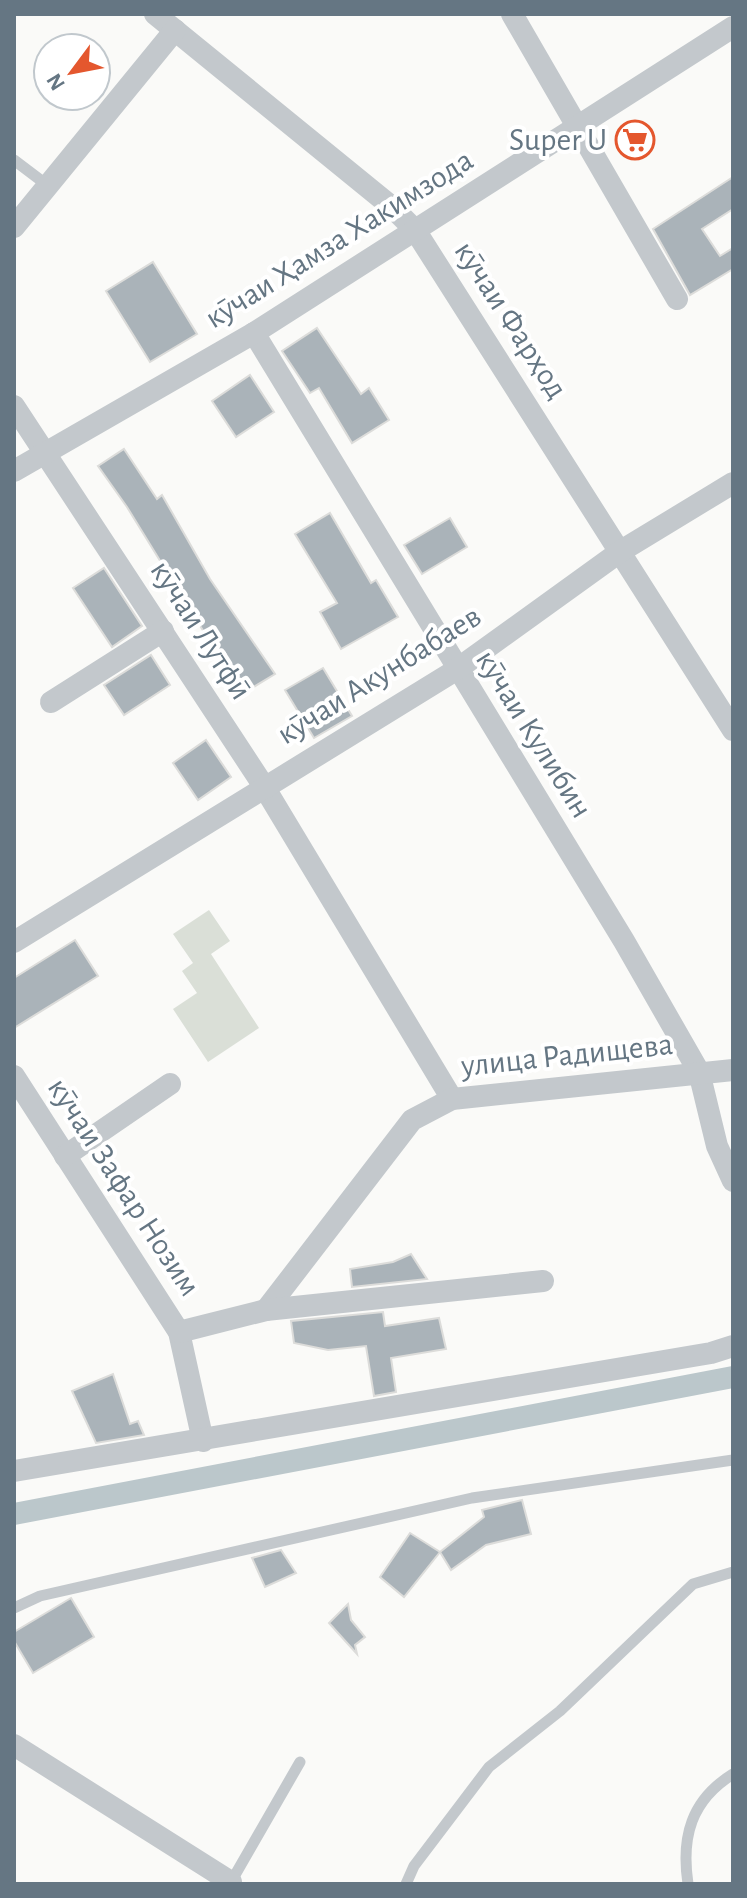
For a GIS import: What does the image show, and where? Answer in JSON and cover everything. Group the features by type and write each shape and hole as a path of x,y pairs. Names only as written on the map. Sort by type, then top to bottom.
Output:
{"street":[{"name":"кӯчаи Фарҳод","path":"155,14 392,207 415,230 733,730"},
{"path":"512,14 677,299"},
{"name":"кӯчаи Ҳамза Хакимзода","path":"14,471 254,333 733,27"},
{"path":"14,227 175,30"},
{"name":"кӯчаи Кулибин","path":"254,333 456,670 624,941 699,1072 717,1146 733,1181"},
{"name":"кӯчаи Лутфӣ","path":"14,406 46,450 263,785 452,1099"},
{"name":"кӯчаи Акунбабаев","path":"14,942 263,785 456,670 621,551 733,483"},
{"path":"51,702 163,631"},
{"name":"улица Радищева","path":"266,1310 412,1120 452,1099 733,1070"},
{"name":"кӯчаи Зафар Нозим","path":"14,1076 179,1332"},
{"path":"65,1156 170,1084"},
{"path":"203,1441 179,1332 266,1310 543,1281"},
{"path":"14,1471 711,1353 733,1346"},
{"path":"14,1745 232,1883"}],"lane":[{"path":"14,160 47,185"},
{"path":"14,1608 40,1596 472,1498 733,1460"},
{"path":"406,1884 414,1866 489,1767 560,1711 693,1584 733,1572"},
{"path":"232,1883 300,1762"},
{"path":"688,1884 685,1865 693,1812 716,1785 733,1774"}],"shaded area":[{"path":"209,910 230,941 211,954 259,1028 208,1062 173,1009 197,993 182,971 193,963 173,934"}],"building":[{"path":"733,177 733,209 702,229 720,256 733,248 733,269 690,295 653,229"},
{"path":"153,262 197,334 150,362 106,291"},
{"path":"317,328 361,394 369,388 389,420 352,443 319,388 310,393 282,351"},
{"path":"250,375 274,412 236,437 212,401"},
{"path":"124,449 157,499 162,495 210,579 275,674 242,694 127,507 98,466"},
{"path":"330,513 371,583 376,580 398,617 341,649 320,612 337,603 295,534"},
{"path":"450,518 467,547 422,574 404,545"},
{"path":"104,568 142,626 112,647 73,588"},
{"path":"151,655 170,685 124,715 104,685"},
{"path":"323,668 352,716 314,738 285,690"},
{"path":"206,740 231,777 198,800 173,763"},
{"path":"75,940 98,976 14,1028 14,978"},
{"path":"411,1254 427,1279 352,1287 350,1269 393,1262"},
{"path":"383,1312 385,1326 439,1318 446,1349 391,1358 396,1392 374,1396 366,1346 328,1350 294,1343 291,1321"},
{"path":"113,1374 130,1424 138,1421 144,1435 96,1443 72,1391"},
{"path":"522,1500 531,1534 486,1545 451,1570 440,1552 484,1517 482,1510"},
{"path":"410,1533 440,1552 404,1597 380,1577"},
{"path":"281,1550 296,1573 265,1587 252,1558"},
{"path":"71,1598 94,1637 33,1673 14,1641 14,1632"},
{"path":"348,1604 351,1620 365,1637 355,1645 357,1654 329,1623"}],"waterway":[{"path":"14,1514 733,1377"}],"place":[{"name":"Super U","path":"635,140"}]}
